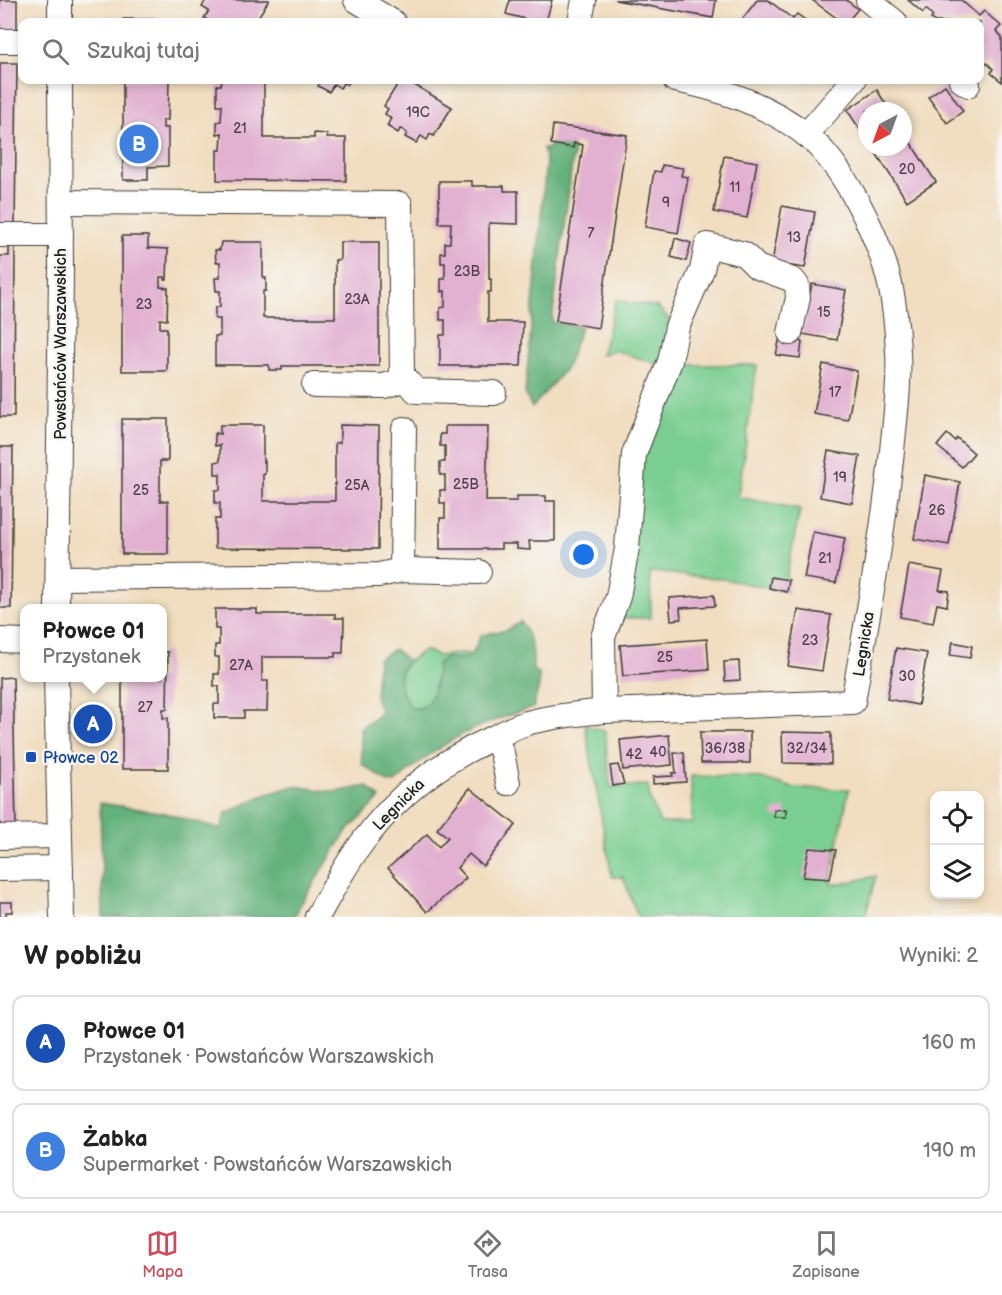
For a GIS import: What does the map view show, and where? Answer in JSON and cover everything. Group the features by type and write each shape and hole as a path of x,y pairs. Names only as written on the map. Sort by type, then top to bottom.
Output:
{"street":[{"path":"60,0 60,18"},
{"path":"356,0 386,18"},
{"path":"581,18 584,0"},
{"path":"868,0 889,18"},
{"path":"0,41 18,41"},
{"name":"Powstańców Warszawskich","path":"57,604 61,235 60,84"},
{"name":"Legnicka","path":"318,917 347,864 368,834 397,800 424,776 468,749 525,724 565,715 604,711 853,702 886,501 897,399 898,354 891,289 883,258 861,207 842,175 806,135 781,118 741,97 697,84"},
{"path":"806,135 851,84"},
{"path":"61,202 400,204 402,375 397,382 384,386 314,385"},
{"path":"0,236 61,235"},
{"path":"604,711 603,637 618,597 627,548 634,454 670,361 677,327 702,270 707,245 744,254 757,267 793,280 797,285 798,298 790,333"},
{"path":"402,375 416,392 494,393"},
{"path":"402,570 404,429"},
{"path":"58,578 380,575 402,570 479,572"},
{"path":"0,640 20,641"},
{"path":"56,682 62,917"},
{"path":"495,737 502,753 508,783"},
{"path":"0,837 59,836"},
{"path":"0,869 61,868"}],"green space":[{"path":"551,144 574,148 552,322 581,327 566,368 532,408 525,394 546,162 543,148 548,149"},
{"path":"616,300 658,307 669,319 660,365 614,350 601,355"},
{"path":"675,362 690,365 757,365 738,497 800,509 786,579 787,592 724,579 650,572 651,618 620,618 637,458"},
{"path":"521,621 531,644 533,670 539,674 539,686 533,708 493,721 459,736 427,756 395,783 388,782 362,764 360,728 381,713 375,696 378,659 394,649 407,660 401,672 401,689 410,707 419,709 432,696 437,664 445,658 465,659 474,651 481,635 507,630"},
{"path":"425,650 438,656 466,653 474,659 435,692 426,705 419,709 410,707 399,681 400,674 408,662"},
{"path":"585,725 605,731 610,787 648,785 650,799 660,823 692,823 691,776 762,778 793,788 849,789 830,883 840,884 876,876 865,917 638,917 623,877 612,877"},
{"path":"293,786 335,792 367,786 380,798 345,834 294,917 103,917 100,803 165,813 220,829 226,813 262,796"}],"building":[{"path":"0,0 17,0 17,32 0,32"},
{"path":"206,0 269,0 258,18 204,18 209,11 202,7"},
{"path":"510,0 552,0 547,18 521,18 506,14"},
{"path":"615,0 716,0 713,18"},
{"path":"757,0 768,0 792,18 743,18"},
{"path":"812,0 846,0 858,9 850,18 837,18"},
{"path":"908,0 961,0 979,16 984,11 1001,26 996,31 1002,37 1002,82 991,73 993,69 987,63 984,66 984,18 932,18 933,16 926,9 923,13"},
{"path":"0,63 17,63 15,225 0,225"},
{"path":"123,84 169,84 168,120 163,120 163,128 168,128 168,166 148,167 148,180 123,180"},
{"path":"264,84 264,138 314,138 314,133 327,134 327,138 346,138 346,181 217,180 217,150 221,150 222,133 217,134 217,122 221,121 222,105 217,105 217,85"},
{"path":"319,84 334,84 329,92 318,86"},
{"path":"398,84 413,84 452,107 434,136 430,134 427,140 421,136 416,143 405,137 407,133 403,130 400,129 398,133 387,126 391,118 385,114 388,109 384,106"},
{"path":"945,85 963,111 947,123 928,97"},
{"path":"877,90 884,102 859,102"},
{"path":"858,103 858,126 847,110"},
{"path":"553,125 627,135 598,328 556,321 583,145 574,143 573,148 551,144"},
{"path":"912,145 936,182 907,201 878,156 912,156"},
{"path":"724,156 757,162 747,218 714,212"},
{"path":"662,165 683,168 681,176 688,177 678,233 645,227 654,171 661,172"},
{"path":"439,181 472,181 472,186 504,186 504,191 518,191 518,224 489,223 491,292 488,292 488,322 523,322 521,366 440,366 440,335 445,335 445,320 440,320 440,308 445,307 445,291 441,292 441,279 445,279 445,263 441,263 441,253 445,253 445,243 450,243 451,223 439,223"},
{"path":"782,206 815,212 805,268 772,263"},
{"path":"122,236 148,236 148,248 168,249 167,280 165,277 160,277 160,287 168,288 167,320 160,319 160,328 167,328 167,371 122,371"},
{"path":"675,238 691,243 686,261 671,257"},
{"path":"221,242 263,242 263,278 266,278 266,291 263,291 263,318 335,318 335,260 340,260 340,242 379,242 379,366 282,366 282,370 269,370 269,365 215,365 215,336 220,336 220,319 215,319 215,307 220,307 220,291 216,291 215,278 220,278 220,262 216,262 215,250 220,250"},
{"path":"9,244 15,244 14,417 0,417 0,256 9,256"},
{"path":"812,284 846,290 837,340 802,334"},
{"path":"780,337 802,342 800,358 776,355"},
{"path":"823,364 857,371 848,420 814,414"},
{"path":"122,419 168,419 168,461 160,461 160,501 168,501 168,554 122,554"},
{"path":"220,425 263,425 265,474 263,474 263,501 335,501 335,443 340,443 340,425 379,426 378,549 215,548 215,519 220,519 220,503 215,503 215,490 220,490 220,474 215,474 215,462 220,461 220,445 215,446 215,433 220,434"},
{"path":"445,426 488,426 486,501 517,501 517,496 546,496 546,501 555,501 555,541 529,541 530,550 517,549 517,544 501,544 501,549 440,549 440,518 445,518 445,503 440,503 440,490 445,490 445,475 440,475 440,462 445,462 445,446 440,446 440,434 445,434"},
{"path":"947,434 955,441 957,438 974,453 962,467 937,446"},
{"path":"0,447 13,447 11,608 0,608"},
{"path":"828,451 860,456 852,503 820,497"},
{"path":"925,475 960,482 949,545 914,539"},
{"path":"813,532 845,538 836,583 804,578"},
{"path":"909,565 943,571 939,590 949,591 947,606 937,604 933,623 900,617"},
{"path":"771,577 789,580 787,592 769,588"},
{"path":"714,595 715,606 680,608 681,619 671,620 669,598"},
{"path":"215,609 257,609 257,614 335,614 335,618 344,618 343,653 335,653 335,657 262,657 262,681 268,681 267,711 244,711 244,718 214,718 214,704 219,704 219,686 214,686 214,674 219,674 219,657 215,657 215,645 219,645 219,629 215,629"},
{"path":"798,610 831,615 822,671 788,666"},
{"path":"707,639 709,670 623,676 620,645"},
{"path":"953,642 972,646 970,658 950,655"},
{"path":"896,648 927,653 918,705 887,699"},
{"path":"168,652 167,709 163,709 163,718 168,718 168,769 122,769 122,682 167,682"},
{"path":"739,661 740,680 725,681 724,662"},
{"path":"13,677 16,830 0,830 0,678"},
{"path":"700,732 750,732 750,763 701,763"},
{"path":"782,732 831,733 831,764 783,763"},
{"path":"669,735 672,765 623,770 620,740"},
{"path":"674,753 684,753 686,782 653,784 653,777 673,776 672,773 676,773"},
{"path":"618,765 624,784 613,786 610,766"},
{"path":"470,788 516,825 483,866 469,854 457,868 466,878 427,912 388,868 427,834 439,847 448,837 437,829"},
{"path":"786,809 786,817 774,817 774,810"},
{"path":"809,848 836,850 830,879 803,877"},
{"path":"0,902 12,902 12,912 6,912 6,917 0,917"}],"place":[{"name":"Żabka","path":"139,144"},
{"name":"Płowce 01","path":"93,724"},
{"name":"Płowce 02","path":"31,757"}]}
